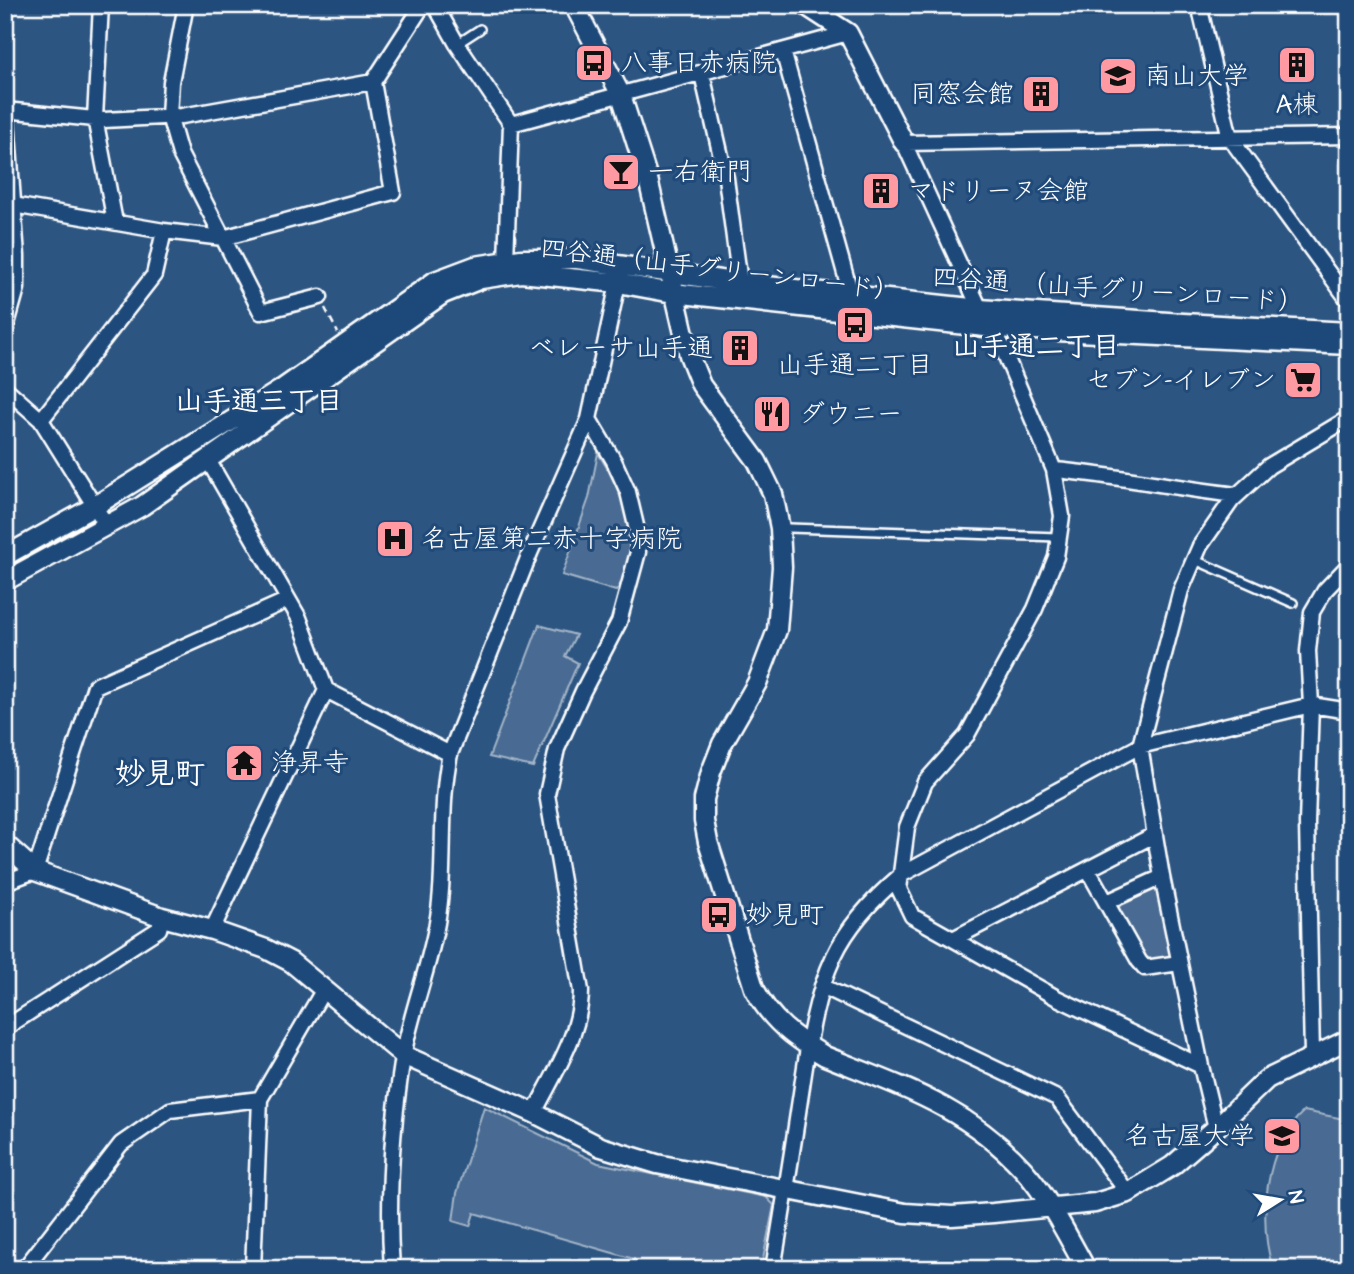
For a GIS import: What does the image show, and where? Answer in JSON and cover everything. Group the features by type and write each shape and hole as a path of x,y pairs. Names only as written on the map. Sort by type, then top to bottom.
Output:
{"street":[{"path":"101,5 95,118 115,222"},
{"path":"186,5 170,82 169,116 180,154 261,312 320,297"},
{"path":"13,205 164,231 223,238 393,192 373,82 423,5"},
{"path":"435,5 457,44 511,124 506,261"},
{"path":"574,5 621,95 648,179 689,355 701,385 757,461 773,494 780,528 782,566 777,630 757,683 722,744 710,772 704,799 708,842 754,988 776,1022 808,1046 825,1056 945,1106 993,1139 1024,1171 1051,1208 1086,1269"},
{"path":"805,5 848,33 904,143 980,309"},
{"path":"1199,5 1230,138 1349,301"},
{"path":"511,124 848,33"},
{"path":"783,51 851,295"},
{"path":"702,74 726,178 740,283"},
{"path":"5,110 104,120 182,117 373,82"},
{"path":"5,119 13,205 10,257 15,288 5,324"},
{"path":"904,143 1349,136"},
{"path":"41,420 154,275 164,231"},
{"name":"四谷通 （山手グリーンロード）","path":"5,556 95,506 279,391 435,281 475,266 521,258 577,259 740,283 980,309 1349,332"},
{"name":"四谷通（山手グリーンロード）","path":"5,582 142,506 443,294 481,279 521,273 618,283 673,293 994,328 1349,345"},
{"path":"392,1269 392,1156 403,1055 437,922 444,841 443,785 450,754 530,553 589,419 618,283"},
{"path":"994,328 1054,470 1062,516 1056,557 1035,609 967,735 925,782 907,827 899,889 912,916 1057,998 1201,1066"},
{"path":"5,388 41,420 107,526"},
{"path":"1216,1128 1161,877 1139,746 1181,590 1200,546 1236,495 1269,466 1349,418"},
{"path":"534,1113 578,1022 581,1005 547,794 557,748 619,622 638,552 637,530 628,492 614,461 589,419"},
{"path":"208,460 299,618 326,690 450,754"},
{"path":"1054,470 1109,475 1168,487 1236,495"},
{"path":"1312,1055 1307,823 1311,705 1308,651 1312,612 1325,590 1349,565"},
{"path":"35,871 95,686 288,600"},
{"path":"212,930 326,690"},
{"path":"773,1269 808,1046 822,986 834,956 849,930 875,898 901,875 1139,746 1311,705 1349,711"},
{"path":"953,939 1154,835"},
{"path":"5,844 35,871 162,917 212,930 266,949 292,962 403,1055 534,1113 601,1147 657,1164 905,1213 951,1216 1051,1208 1096,1203 1128,1193 1172,1166 1267,1079 1349,1039"},
{"path":"1088,870 1145,968 1179,963"},
{"path":"5,883 35,871"},
{"path":"1107,902 1161,877"},
{"path":"5,1028 159,929 162,917"},
{"path":"822,986 1057,1098 1128,1193"},
{"path":"253,1269 260,1099 324,989"},
{"path":"24,1269 121,1144 170,1110 260,1099"}],"lane":[{"path":"457,44 480,29"},
{"path":"789,528 1058,537"},
{"path":"1194,559 1293,603"}],"path":[{"path":"320,297 344,346"}],"shaded area":[{"path":"598,453 623,502 631,540 625,575 616,591 562,575 589,498"},
{"path":"539,625 576,635 565,656 578,663 533,767 489,757"},
{"path":"1155,889 1159,892 1171,954 1167,959 1151,962 1145,960 1113,905"},
{"path":"484,1107 598,1163 766,1197 774,1205 761,1269 632,1269 634,1259 474,1213 470,1226 453,1221 457,1193"},
{"path":"1304,1111 1349,1120 1349,1269 1273,1269 1266,1229 1268,1185 1280,1144"}],"place":[{"name":"八事日赤病院","path":"594,63"},
{"name":"A棟","path":"1297,65"},
{"name":"南山大学","path":"1118,76"},
{"name":"同窓会館","path":"1041,94"},
{"name":"一右衛門","path":"621,172"},
{"name":"マドリーヌ会館","path":"881,191"},
{"name":"山手通二丁目","path":"855,325"},
{"name":"ベレーサ山手通","path":"740,348"},
{"name":"セブン-イレブン","path":"1303,380"},
{"name":"ダウニー","path":"772,414"},
{"name":"名古屋第二赤十字病院","path":"395,539"},
{"name":"浄昇寺","path":"244,763"},
{"name":"妙見町","path":"719,915"},
{"name":"名古屋大学","path":"1282,1136"}],"district":[{"name":"山手通二丁目","path":"1036,346"},
{"name":"山手通三丁目","path":"259,401"},
{"name":"妙見町","path":"160,774"}]}
